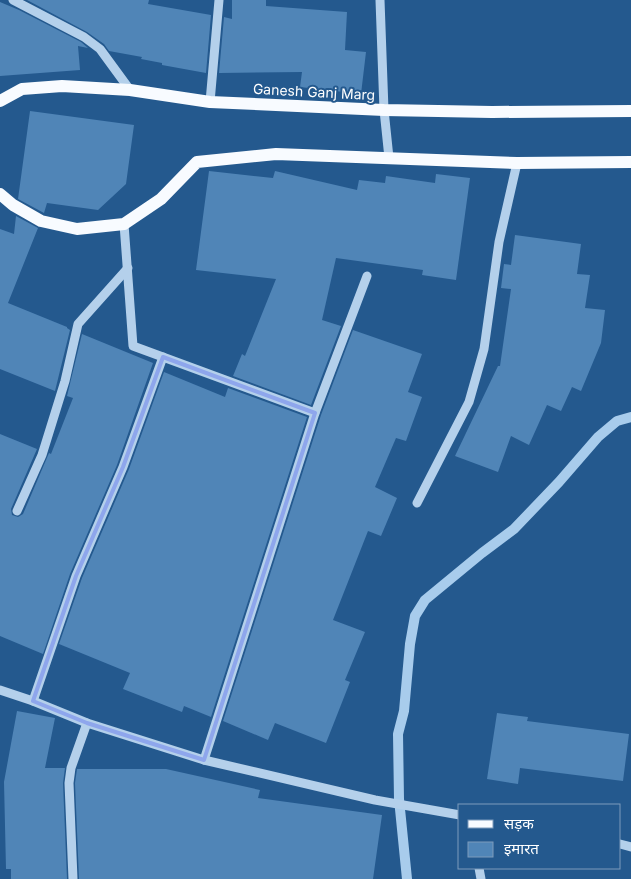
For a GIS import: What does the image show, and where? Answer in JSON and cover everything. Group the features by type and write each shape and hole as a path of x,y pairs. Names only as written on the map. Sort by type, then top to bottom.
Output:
{"main road":[{"name":"Ganesh Ganj Marg","path":"0,101 22,89 62,86 130,90 210,102 384,110 492,112 631,111"},
{"path":"0,194 13,205 41,221 77,229 124,224 161,199 197,162 276,154 517,163 631,162"}],"street":[{"path":"14,0 84,37 100,49 130,90"},
{"path":"210,102 220,0"},
{"path":"380,0 384,110 389,158"},
{"path":"417,503 469,402 484,349 498,242 517,163"},
{"path":"124,224 134,346 315,412"},
{"path":"17,511 42,455 65,381 78,324 128,268"},
{"path":"204,760 315,412 367,276"},
{"path":"33,701 76,576 123,467 163,357"},
{"path":"0,690 87,723 204,760 375,800 456,814"},
{"path":"73,879 69,783 78,744 87,723"}],"highlighted area":[{"path":"163,357 315,413 204,760 87,723 33,701 76,576 123,467"}],"building":[{"path":"27,0 149,0 148,4 211,15 206,73 162,65 162,63 141,59 142,57 109,51 104,44 87,32"},
{"path":"232,0 266,0 266,6 347,12 345,50 366,52 361,94 300,87 302,72 219,73 224,17 232,19"},
{"path":"0,2 81,42 88,48 78,46 80,70 0,76"},
{"path":"30,111 134,125 126,184 98,210 47,203 44,213 18,199"},
{"path":"209,171 273,178 275,171 357,190 359,180 385,183 386,176 435,183 436,174 470,178 456,280 422,275 423,270 336,258 322,320 341,326 311,405 233,376 242,354 245,356 276,279 196,270"},
{"path":"16,216 38,228 8,303 67,327 70,330 55,391 0,369 0,229 14,234"},
{"path":"515,235 581,244 577,274 590,275 585,308 605,310 601,343 581,391 572,387 561,411 547,405 529,445 511,436 498,472 455,456 498,366 500,366 511,289 501,288 504,264 511,265"},
{"path":"353,330 422,354 408,392 422,397 406,441 396,438 375,487 397,498 381,536 368,531 333,620 365,632 345,680 350,682 326,743 275,723 268,740 223,721 321,415"},
{"path":"82,334 153,363 117,465 70,574 43,654 0,636 0,434 37,449 11,509 12,515 18,517 23,514 49,453 51,454 73,398 67,396"},
{"path":"164,372 225,397 228,388 307,417 211,717 184,706 182,712 123,689 130,673 59,644 82,578 129,469"},
{"path":"17,711 55,718 45,768 65,768 63,783 67,879 11,879 11,869 6,869 4,782"},
{"path":"497,713 528,717 527,721 629,734 623,781 520,768 518,784 487,779"},
{"path":"77,769 166,769 260,790 258,798 382,815 373,879 79,879 75,783"}],"waterway":[{"path":"407,879 399,799 398,734 404,711 410,644 415,616 425,600 514,529 559,482 598,437 617,421 631,417"}]}
